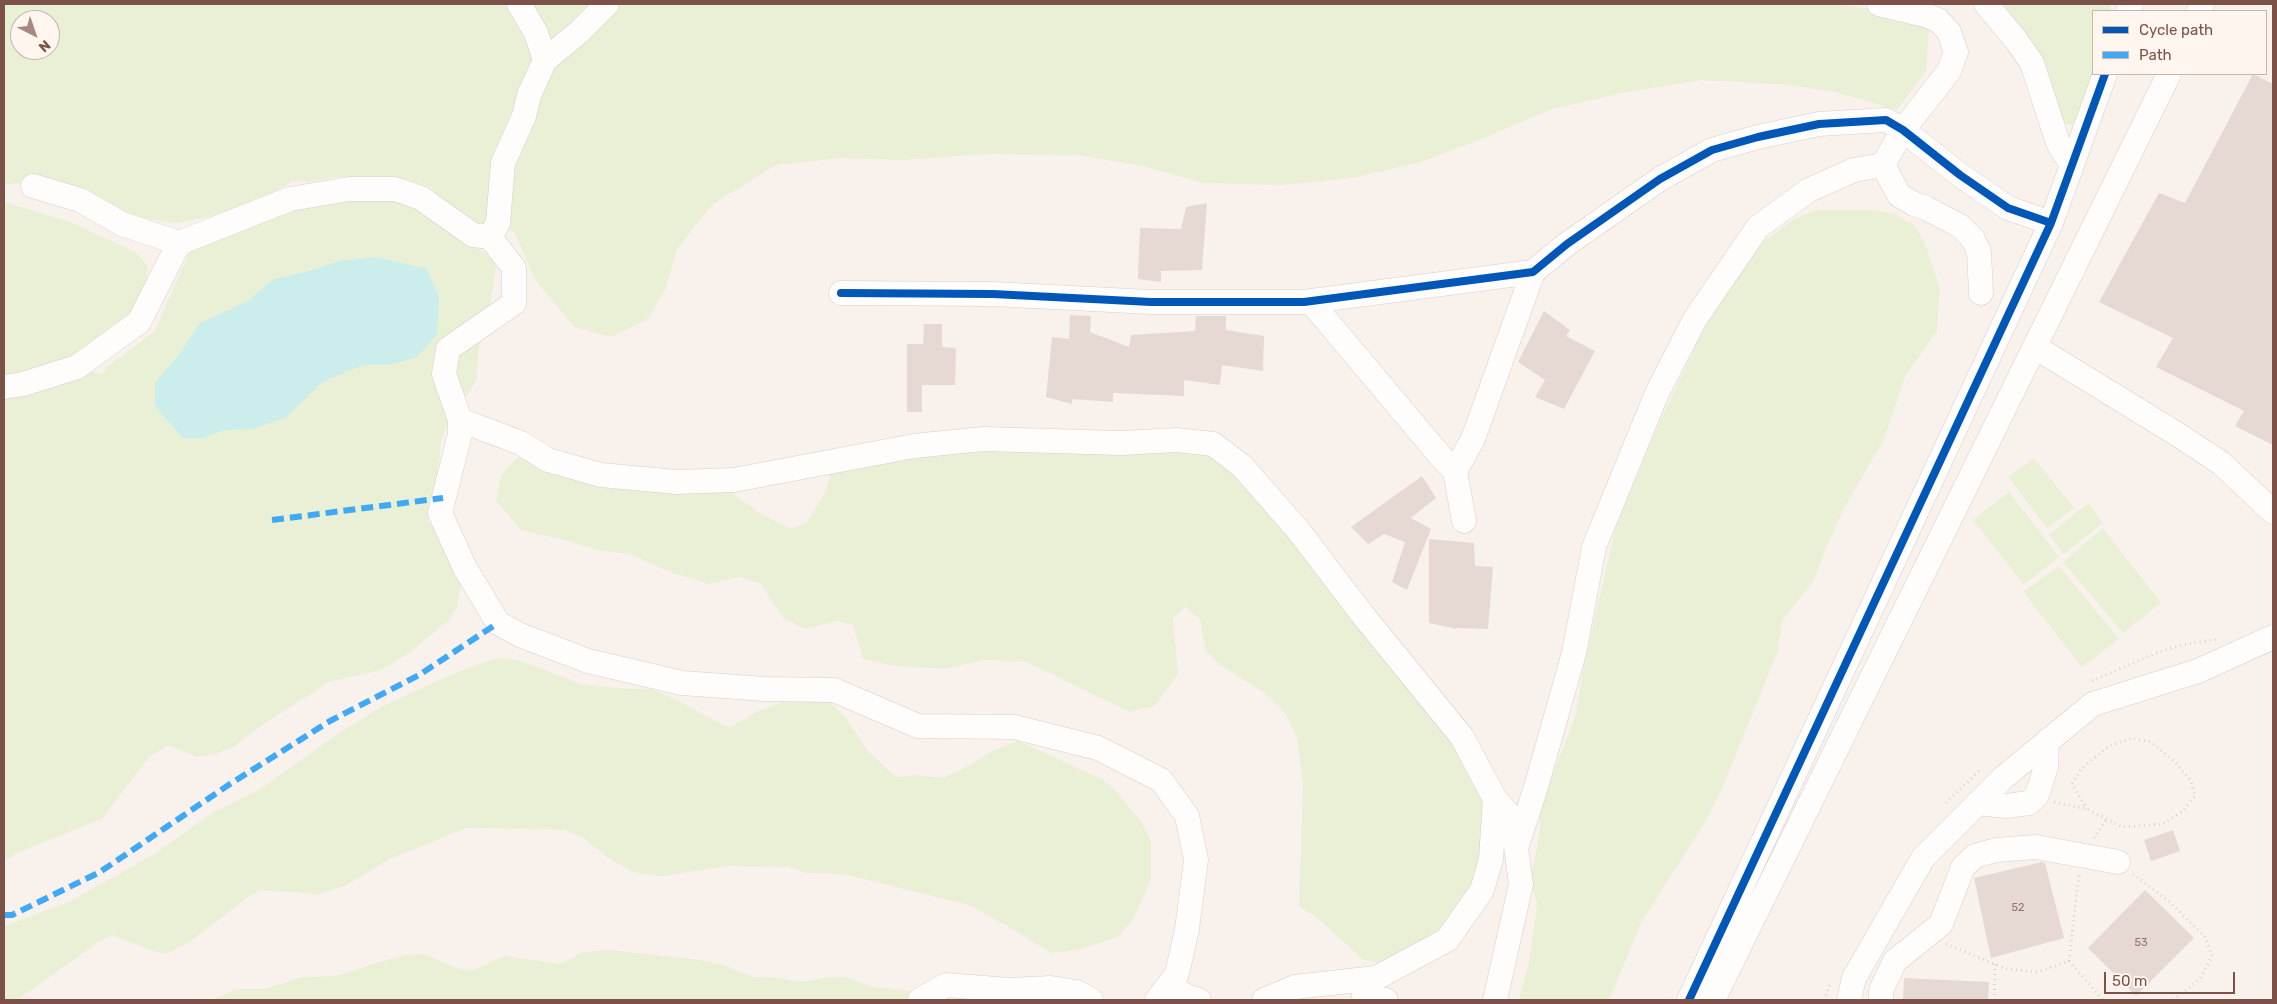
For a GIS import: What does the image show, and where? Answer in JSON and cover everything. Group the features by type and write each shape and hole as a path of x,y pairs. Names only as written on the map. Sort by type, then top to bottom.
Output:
{"street":[{"path":"520,4 536,33 545,60"},
{"path":"490,237 498,223 503,163 524,116 529,95 545,60 579,32 607,4"},
{"path":"1879,4 1938,20 1949,32 1956,52 1948,71 1903,130 1883,165"},
{"path":"1986,4 2016,40 2032,64 2058,143 2072,164"},
{"path":"1689,1000 2051,223 2105,75"},
{"path":"1713,1000 2169,75"},
{"path":"1455,471 1473,439 1534,272 1567,244 1660,179 1712,150 1758,137 1819,124 1886,120 1903,130 1960,175 2008,208 2051,223"},
{"path":"1883,165 1899,195 1960,226 1973,239 1979,252 1981,293"},
{"path":"1516,849 1536,787 1574,653 1594,548 1657,393 1695,319 1758,227 1809,190 1854,170 1883,165"},
{"path":"33,186 80,200 122,224 179,243 290,199 349,189 395,189 422,198 473,235 490,237 514,268 514,303 448,349 444,374 460,420 460,434 440,513 465,568 498,623 520,635 588,661 682,683 834,690 918,726 1014,727 1098,748 1161,780 1187,816 1196,860 1187,929 1177,974 1164,992 1199,1000"},
{"path":"4,387 23,384 77,366 139,322 179,243"},
{"path":"841,293 992,294 1151,302 1311,302 1534,272"},
{"path":"1311,302 1455,471 1464,521"},
{"path":"2035,347 2221,462 2273,512"},
{"path":"460,420 521,443 548,460 601,475 677,482 734,480 914,446 982,438 1121,443 1177,440 1213,444 1242,466 1298,530 1362,614 1462,737 1495,799 1512,818 1521,884 1496,1000"},
{"path":"1849,1000 1854,978 1923,858 2004,777 2093,704 2198,671 2273,636"},
{"path":"1978,803 2006,806 2029,803 2037,795 2046,767 2047,741"},
{"path":"1264,1000 1295,987 1376,978 1447,940 1482,890 1491,859 1495,799"},
{"path":"1881,1000 1881,990 1895,961 1941,924 1963,867 1975,856 1996,850 2036,847 2118,862"},
{"path":"920,1000 946,985 1009,990 1051,988 1077,992 1091,1000"}],"path":[{"path":"2037,795 2058,804 2087,809 2122,827 2163,824 2183,811 2195,796 2191,780 2174,761 2151,742 2132,738 2109,746 2082,768 2072,784 2087,809"},
{"path":"2081,855 2069,961 2103,1000"},
{"path":"2118,862 2170,902 2205,937 2212,956 2200,979 2173,1000"},
{"path":"1927,936 2006,969 2037,972 2069,961"},
{"path":"1994,1000 1995,964"}],"green space":[{"path":"4,4 1838,4 1877,10 1929,29 1926,71 1897,110 1839,93 1791,85 1702,80 1627,92 1552,109 1421,162 1352,178 1281,185 1203,183 1143,166 1076,155 991,154 901,160 840,158 776,165 713,204 677,249 666,288 648,319 611,337 574,327 535,280 514,231 446,227 487,254 496,266 490,306 480,338 476,380 464,401 449,419 440,445 439,464 427,520 440,535 461,586 457,607 449,620 411,652 381,670 329,682 261,726 234,747 216,754 196,757 168,745 149,757 102,819 17,853 4,862 4,202 70,222 135,252 148,266 147,278 139,303 125,323 110,335 57,365 103,374 107,367 154,332 191,249 249,226 306,207 351,199 408,201 444,226 432,188 406,179 389,180 339,177 309,182 293,181 251,206 177,223 141,218 105,204 24,182 4,185"},
{"path":"2002,4 2110,4 2110,10 2092,10 2093,75 2076,123 2070,126 2060,122 2051,85 2038,50"},
{"path":"1816,210 1873,210 1895,214 1914,225 1925,243 1940,289 1937,331 1905,376 1885,437 1843,510 1814,580 1782,621 1778,650 1720,794 1704,824 1641,923 1609,1000 1519,1000 1529,962 1537,904 1531,877 1540,832 1539,809 1575,718 1584,665 1616,526 1660,421 1716,303 1755,248 1794,219"},
{"path":"951,447 1195,449 1227,464 1416,681 1481,793 1485,844 1481,869 1449,921 1412,952 1385,965 1362,959 1321,921 1299,906 1303,783 1297,738 1286,714 1266,694 1220,665 1206,651 1200,619 1185,607 1173,618 1178,674 1155,706 1129,712 1027,662 985,660 945,669 889,665 863,659 853,625 838,621 805,629 784,619 760,583 740,577 708,584 670,572 629,554 597,550 562,539 522,531 496,501 502,474 518,457 550,467 723,487 760,513 791,529 807,522 825,493 832,469"},
{"path":"2034,458 2074,508 2047,528 2008,477"},
{"path":"2009,492 2059,557 2024,585 1973,520"},
{"path":"2088,503 2103,523 2064,554 2049,535"},
{"path":"2103,528 2161,603 2123,633 2063,562"},
{"path":"2059,566 2119,639 2082,667 2023,592"},
{"path":"496,658 519,660 581,684 615,688 651,689 675,699 729,728 758,711 783,702 828,700 845,717 868,751 896,777 917,775 942,778 961,770 996,749 1018,741 1102,779 1117,792 1143,824 1151,842 1151,879 1134,918 1118,937 1076,950 1051,953 969,905 843,874 805,873 789,867 729,866 661,876 632,872 607,857 582,837 564,830 466,828 390,859 347,885 319,894 262,890 252,894 194,939 167,954 152,951 112,935 96,944 17,1000 4,1000 4,926 69,902 156,853 212,813 260,789 342,731 381,707 450,675"},
{"path":"609,950 700,960 723,965 753,977 803,982 833,977 850,978 872,987 904,990 935,1000 213,1000 236,989 264,989 304,977 336,976 403,955 424,954 457,968 472,971 504,956 560,964 583,952"}],"water":[{"path":"375,257 427,269 439,297 437,335 417,357 389,365 365,365 347,371 321,383 285,418 252,429 224,430 203,438 183,438 155,406 155,383 182,351 199,324 249,300 274,279 313,270 340,261"}],"building":[{"path":"2252,75 2273,84 2273,445 2235,426 2244,411 2156,367 2173,338 2099,302 2159,193 2185,203"},
{"path":"1207,203 1202,270 1161,271 1161,282 1138,279 1140,228 1181,229 1186,207"},
{"path":"1544,311 1570,330 1566,336 1595,351 1564,409 1535,397 1545,380 1518,362"},
{"path":"1070,315 1091,316 1090,332 1129,347 1131,335 1195,331 1196,316 1226,316 1226,330 1264,336 1263,371 1222,365 1220,385 1184,380 1184,396 1113,393 1113,402 1072,399 1072,404 1046,397 1052,337 1069,339"},
{"path":"924,324 942,324 942,347 956,348 955,385 922,385 922,412 907,412 907,344 923,344"},
{"path":"1422,476 1436,498 1411,518 1431,529 1407,590 1392,582 1405,542 1384,534 1368,544 1351,527"},
{"path":"1429,539 1474,543 1475,566 1493,567 1488,629 1456,629 1429,623"},
{"path":"2173,830 2180,851 2151,861 2144,840"},
{"path":"2042,862 2045,863 2064,938 1991,958 1974,878"},
{"path":"2145,890 2194,938 2136,996 2088,948"},
{"path":"1904,978 1989,982 1988,1000 1903,1000"}],"marked path":[{"path":"272,520 443,498"},
{"path":"4,915 12,915 100,872 230,784 330,721 419,675 498,623"}],"cycle path":[{"path":"1689,1000 2051,223 2105,75"},
{"path":"841,293 993,294 1151,302 1304,302 1533,272 1567,244 1660,179 1712,150 1758,137 1819,124 1886,120 1903,130 1960,175 2008,208 2051,223"}]}
